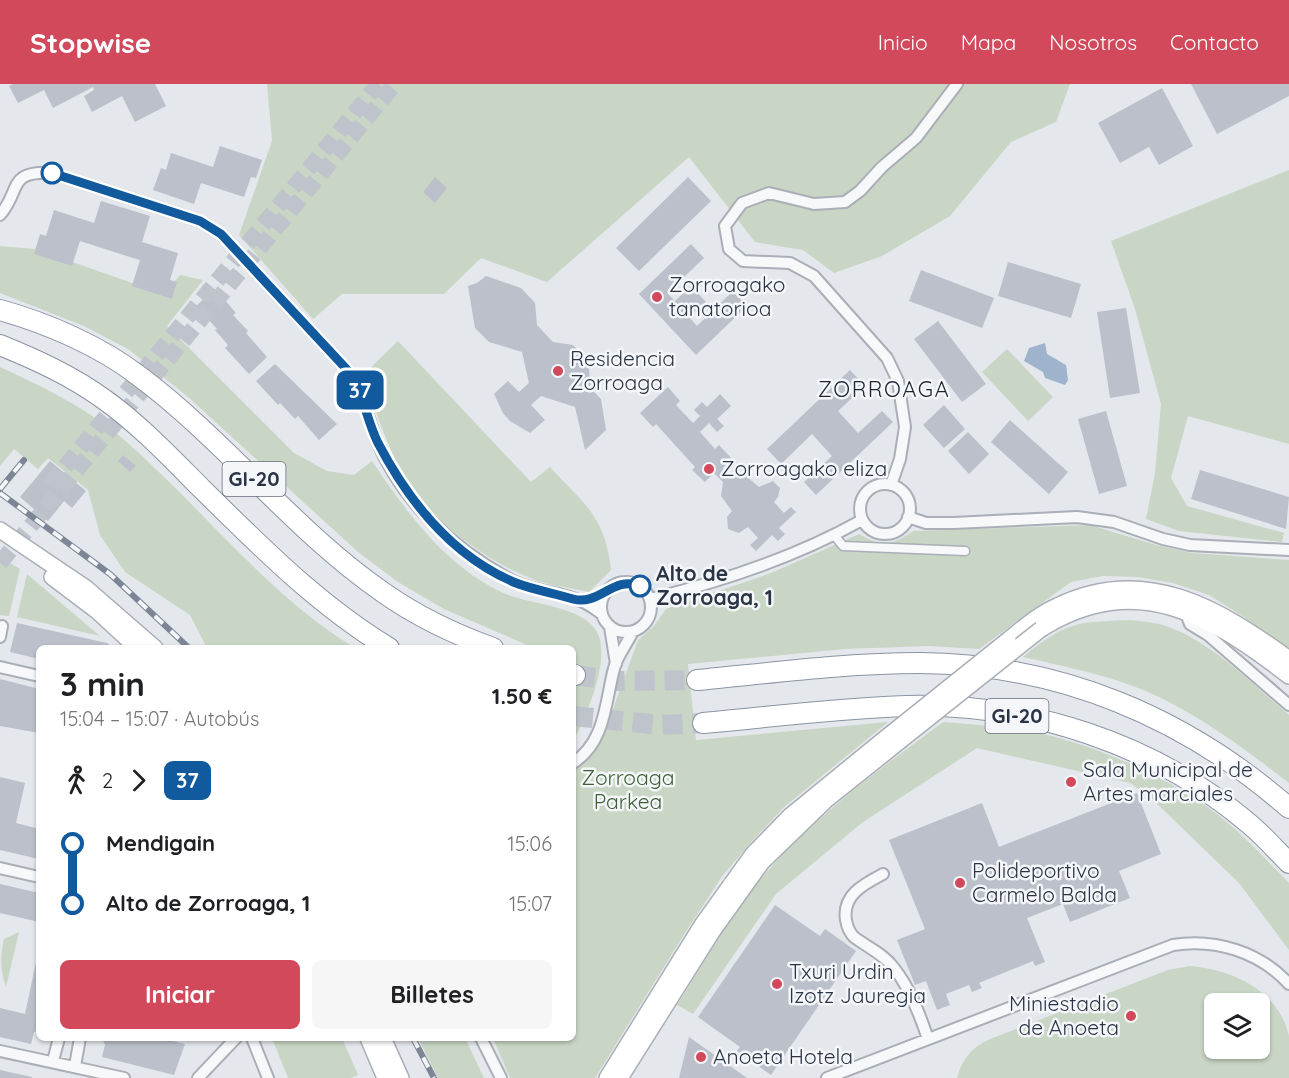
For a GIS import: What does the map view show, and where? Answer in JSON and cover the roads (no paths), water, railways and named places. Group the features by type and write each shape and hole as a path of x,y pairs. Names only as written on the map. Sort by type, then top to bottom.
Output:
{"highway":[{"name":"GI-20","path":"0,310 87,346 138,374 172,402 319,542 383,592 424,618 486,645"},
{"name":"GI-20","path":"0,345 69,376 106,400 149,438 312,594 351,625 384,645"},
{"name":"GI-20","path":"697,680 921,663 1001,669 1059,681 1107,696 1156,717 1220,753 1289,808"},
{"name":"GI-20","path":"704,723 909,706 972,709 1068,727 1119,744 1166,766 1205,790 1248,822 1289,863"}],"main road":[{"path":"0,530 86,588 152,645"},
{"path":"0,541 79,597 135,645"},
{"path":"620,1078 712,932 762,862 894,738 1008,640 1054,607 1078,597 1136,590 1160,592 1210,607 1245,627 1289,659"},
{"path":"607,1078 702,925 753,854 790,816 1041,629 1074,612 1112,603 1159,604 1185,611 1224,628 1289,676"},
{"path":"369,1041 385,1078"},
{"path":"384,1041 401,1078"}],"street":[{"path":"891,485 900,459 905,427 898,381 887,358 814,276 790,262 743,261 729,249 725,226 742,203 769,193 814,204 844,201 860,192 882,167 916,138 957,84"},
{"path":"0,215 13,188 22,177 35,172 52,173 200,221 221,234 352,375 363,396 377,439 388,460 399,480 432,524 469,556 516,583 582,601 602,614 610,627 616,664"},
{"path":"891,485 907,497 908,517 900,529 886,534 872,531 862,520 861,504 869,490 876,486 891,485"},
{"path":"908,517 926,523 1077,517 1114,522 1163,539 1190,545 1289,550"},
{"path":"650,599 721,580 834,535 862,520"},
{"path":"834,535 843,546 965,551"},
{"path":"576,760 590,745 605,717 616,664 633,631 648,620 651,613 650,599 640,586 632,583 617,584 605,593 582,601"},
{"path":"602,614 602,600 605,593"},
{"path":"1185,611 1190,624 1208,635 1289,705"},
{"path":"0,637 2,626"},
{"path":"610,627 625,632 633,631"},
{"path":"0,667 36,675"},
{"path":"0,868 36,876"},
{"path":"883,874 864,884 852,894 845,913 847,924 852,935 893,966 921,1019 928,1039"},
{"path":"827,1078 1154,951 1180,944 1205,943 1233,949 1275,971 1289,984"},
{"path":"52,1062 58,1041"},
{"path":"75,1066 79,1041"},
{"path":"198,1078 233,1041"},
{"path":"253,1041 268,1078"},
{"path":"482,1041 501,1078"},
{"path":"0,1051 124,1078"}],"water":[{"path":"1045,343 1047,354 1066,365 1068,380 1065,385 1045,378 1043,372 1024,361 1029,348"}],"tunnel":[{"path":"50,485 378,84"},
{"path":"0,563 395,84"},
{"path":"576,675 618,681 697,680"},
{"path":"576,716 660,725 703,723"}],"railway":[{"path":"0,489 24,460"},
{"path":"0,493 110,574 186,645"},
{"path":"415,1041 434,1078"}],"place":[{"name":"Zorroagako tanatorioa","path":"657,297"},
{"name":"Residencia Zorroaga","path":"558,371"},
{"name":"Zorroagako eliza","path":"709,469"},
{"name":"Alto de Zorroaga, 1","path":"640,586"},
{"name":"Sala Municipal de Artes marciales","path":"1071,782"},
{"name":"Polideportivo Carmelo Balda","path":"960,883"},
{"name":"Txuri Urdin Izotz Jauregia","path":"777,984"},
{"name":"Miniestadio de Anoeta","path":"1131,1016"},
{"name":"Anoeta Hotela","path":"701,1057"}],"district":[{"name":"ZORROAGA","path":"884,389"}],"park label":[{"name":"Zorroaga Parkea","path":"628,790"}]}
